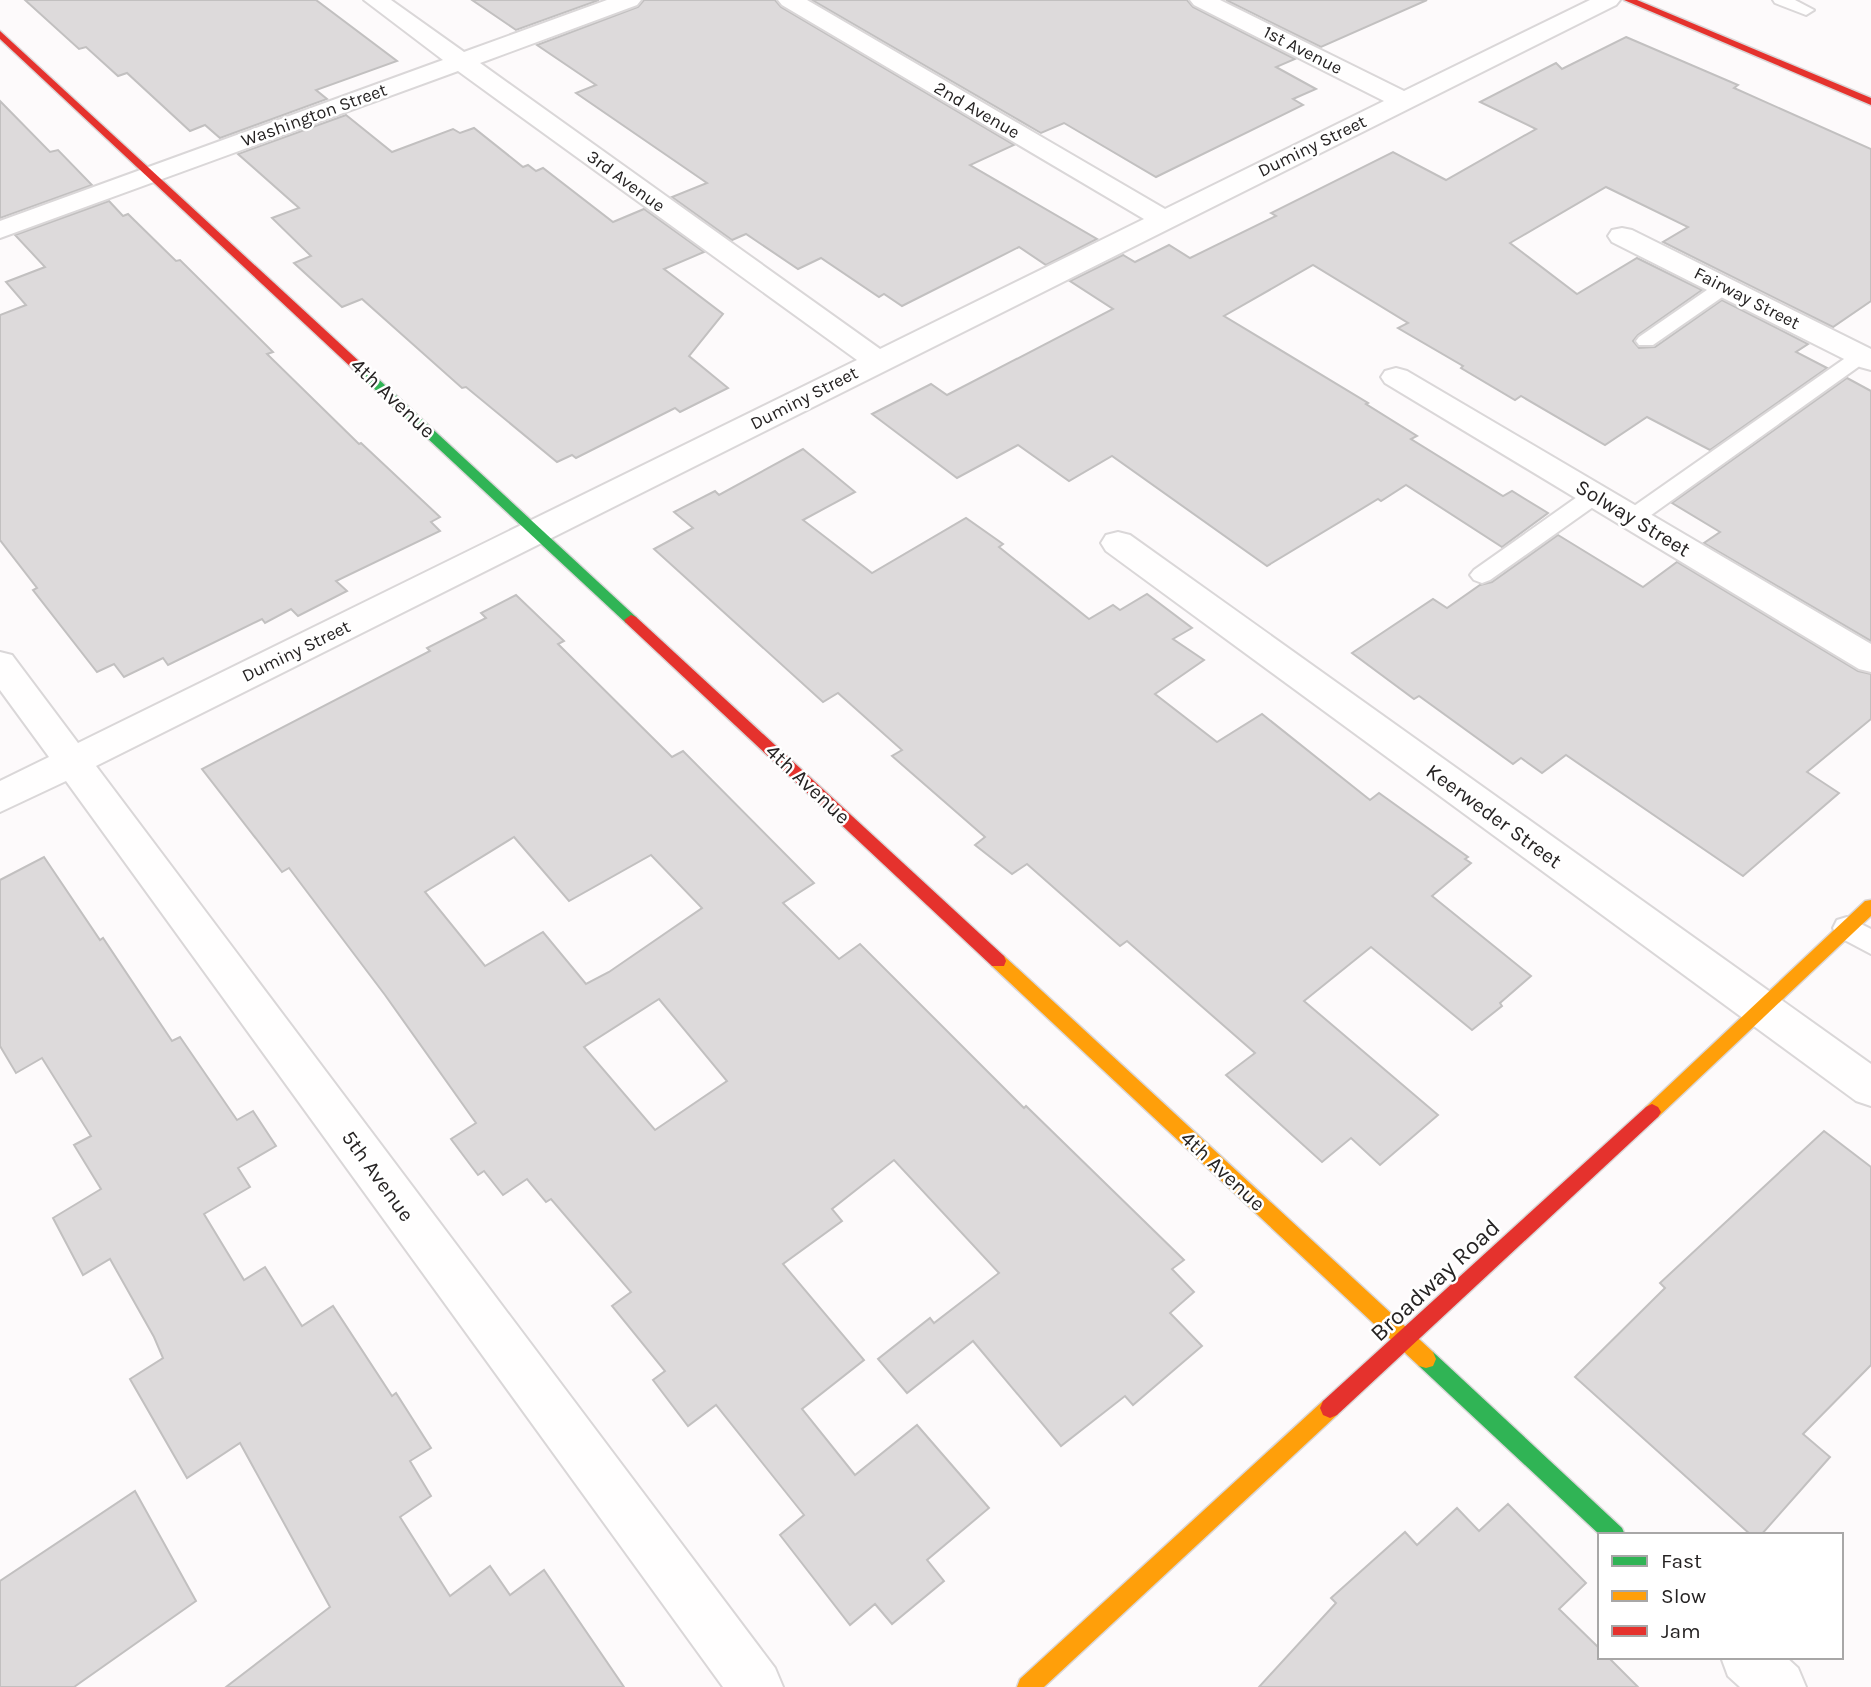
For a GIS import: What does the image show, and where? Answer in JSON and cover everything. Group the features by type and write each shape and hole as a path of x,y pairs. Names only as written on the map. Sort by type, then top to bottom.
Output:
{"street":[{"name":"3rd Avenue","path":"376,0 877,361"},
{"name":"Washington Street","path":"0,230 629,0"},
{"name":"2nd Avenue","path":"790,0 1163,219"},
{"name":"1st Avenue","path":"1202,0 1404,101"},
{"name":"Duminy Street","path":"0,798 1608,0"},
{"path":"1629,0 1871,102"},
{"name":"4th Avenue","path":"0,34 1613,1533"},
{"name":"Fairway Street","path":"1622,236 1866,359"},
{"name":"Solway Street","path":"1396,377 1871,660"},
{"name":"Keerweder Street","path":"1118,543 1871,1088"},
{"name":"5th Avenue","path":"0,664 756,1687"},
{"name":"Broadway Road","path":"1028,1687 1651,1113 1760,1007 1871,906"},
{"path":"1749,1659 1779,1687"}],"lane":[{"path":"1781,0 1806,10"},
{"path":"1646,341 1724,287"},
{"path":"1632,518 1866,359"},
{"path":"1482,575 1595,495"},
{"path":"1847,928 1871,943"}],"building":[{"path":"25,0 316,0 397,61 316,90 327,99 220,138 205,125 190,131 127,73 118,76 86,47 79,49"},
{"path":"472,0 599,0 516,30"},
{"path":"644,0 775,0 781,7 1014,145 970,165 1097,239 1046,265 1019,247 902,306 884,294 879,297 821,258 798,269 746,234 732,240 672,197 707,183 576,93 596,85 537,45 638,7"},
{"path":"812,0 1187,0 1193,7 1295,59 1276,67 1316,89 1293,99 1303,105 1156,177 1064,123 1041,133"},
{"path":"1226,0 1427,0 1321,47"},
{"path":"1626,37 1738,85 1734,88 1871,149 1871,301 1833,327 1663,242 1688,227 1606,187 1510,243 1577,294 1637,258 1702,290 1638,335 1633,341 1639,348 1655,347 1722,300 1808,344 1796,352 1827,368 1710,450 1647,417 1605,445 1521,396 1515,400 1461,368 1463,366 1398,328 1408,323 1313,265 1224,316 1368,403 1366,404 1417,436 1411,439 1503,496 1512,491 1548,513 1502,547 1406,485 1267,566 1112,456 1069,481 1018,445 957,478 872,414 931,384 947,395 1113,309 1070,281 1123,255 1135,262 1169,245 1190,258 1276,216 1271,213 1393,152 1446,180 1536,129 1480,102 1556,63 1562,69"},
{"path":"0,101 50,152 58,150 92,185 0,218"},
{"path":"346,115 392,152 453,129 460,133 474,128 523,167 528,165 536,171 543,168 613,222 644,209 704,252 664,269 723,314 689,356 728,388 680,412 675,408 576,458 572,455 557,462 466,387 462,388 362,299 342,307 294,263 311,256 272,218 299,208 238,154"},
{"path":"109,201 123,216 128,214 176,261 180,260 273,352 267,354 359,444 440,517 431,522 440,531 336,581 347,591 298,616 291,609 265,623 262,619 168,665 163,658 124,677 114,664 97,672 33,590 37,588 0,540 0,315 26,305 6,282 45,267 15,235"},
{"path":"1847,378 1871,391 1871,641 1704,543 1720,532 1672,503"},
{"path":"803,449 855,492 803,520 872,573 966,518 1003,544 999,547 1089,619 1113,605 1120,610 1147,594 1192,628 1173,639 1204,660 1155,694 1217,742 1262,714 1370,800 1379,793 1468,857 1465,859 1471,863 1432,896 1531,976 1500,1003 1502,1006 1472,1030 1371,947 1304,1001 1438,1115 1380,1165 1351,1138 1322,1162 1226,1075 1255,1053 1127,941 1120,946 1027,864 1012,874 975,845 985,837 892,756 902,750 838,693 823,702 654,549 693,528 674,512 715,491 719,495"},
{"path":"1558,535 1643,587 1677,562 1858,671 1871,674 1871,719 1807,772 1839,793 1743,876 1566,755 1542,773 1521,758 1513,764 1419,696 1414,699 1352,653 1433,599 1447,608 1480,585 1492,582"},
{"path":"516,595 564,641 558,644 672,757 683,751 814,883 783,903 839,959 860,944 1024,1108 1026,1106 1184,1260 1172,1269 1194,1292 1170,1313 1202,1346 1133,1405 1125,1396 1061,1446 973,1341 907,1393 878,1359 930,1318 934,1323 999,1273 894,1160 832,1209 842,1221 783,1264 864,1360 802,1409 855,1475 917,1425 989,1508 927,1560 944,1581 892,1624 875,1604 850,1625 780,1535 804,1515 716,1405 688,1426 653,1380 665,1371 612,1306 631,1292 551,1199 546,1202 527,1179 503,1195 484,1171 478,1175 451,1139 476,1123 385,995 289,868 282,872 202,769 430,651 427,648 486,618 481,613","holes":["514,837 569,901 651,855 702,908 609,972 586,984 543,932 485,966 425,892","659,999 727,1081 655,1130 584,1047"]},
{"path":"44,857 100,940 103,938 172,1041 180,1037 237,1120 253,1111 276,1146 238,1168 250,1187 204,1214 244,1280 265,1267 302,1326 333,1306 392,1396 396,1393 431,1448 410,1461 431,1496 400,1517 450,1596 490,1566 510,1595 544,1570 624,1687 226,1687 330,1607 240,1443 187,1478 130,1379 163,1358 154,1337 110,1259 83,1275 53,1218 101,1189 74,1145 91,1136 42,1058 16,1073 0,1046 0,880"},
{"path":"1824,1131 1871,1167 1871,1365 1803,1434 1830,1457 1763,1533 1749,1533 1575,1377 1665,1288 1660,1283"},
{"path":"135,1491 196,1601 74,1687 0,1687 0,1581"},
{"path":"1508,1504 1586,1583 1559,1609 1598,1647 1598,1659 1610,1659 1638,1687 1259,1687 1336,1603 1331,1598 1405,1532 1417,1545 1457,1508 1479,1531"}],"traffic: fast":[{"path":"357,366 631,620"},
{"path":"1426,1359 1613,1533"}],"traffic: slow":[{"path":"1652,1112 1871,906"},
{"path":"998,961 1426,1359"},
{"path":"1028,1687 1330,1408"}],"traffic: jam":[{"path":"1629,0 1871,102"},
{"path":"0,34 357,366"},
{"path":"631,620 998,961"},
{"path":"1330,1408 1652,1112"}]}
